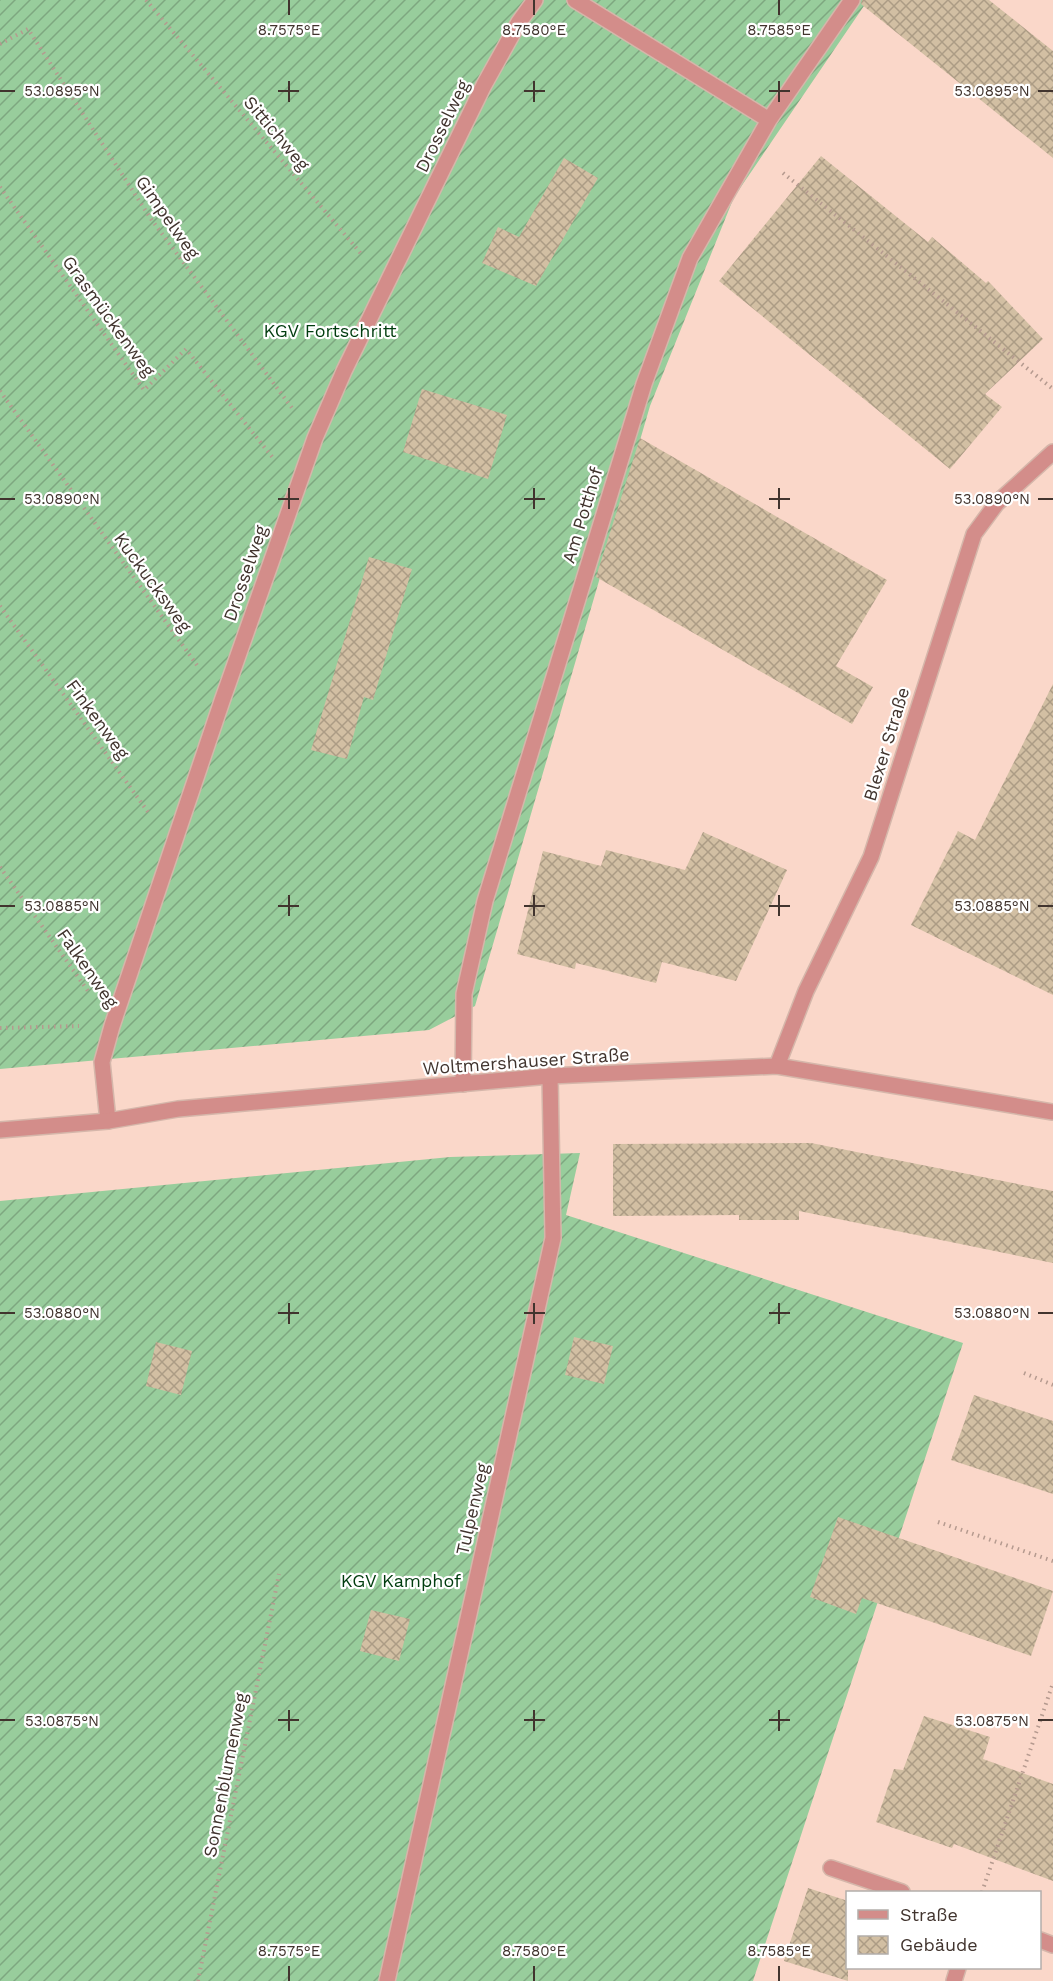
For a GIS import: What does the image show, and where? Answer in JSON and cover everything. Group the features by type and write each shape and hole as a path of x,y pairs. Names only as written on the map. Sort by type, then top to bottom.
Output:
{"street":[{"name":"Drosselweg","path":"108,1121 102,1062 112,1026 296,486 315,438 386,284 484,85 519,22 535,0"},
{"path":"575,0 769,120"},
{"name":"Am Potthof","path":"463,1084 464,994 484,901 644,384 690,258 769,120 852,0"},
{"name":"Blexer Straße","path":"777,1066 806,991 871,857 974,534 997,503 1053,452"},
{"name":"Woltmershauser Straße","path":"0,1130 108,1121 178,1109 550,1076 777,1066 1053,1112"},
{"name":"Tulpenweg","path":"387,1981 553,1238 550,1076"},
{"path":"831,1868 896,1891"}],"path":[{"name":"Sittichweg","path":"146,0 386,284"},
{"name":"Gimpelweg","path":"0,44 28,29 151,219 315,438"},
{"path":"783,173 1053,389"},
{"name":"Grasmückenweg","path":"0,187 144,390 186,350 296,486"},
{"name":"Kuckucksweg","path":"0,391 222,700"},
{"name":"Finkenweg","path":"0,606 173,847"},
{"name":"Falkenweg","path":"0,867 112,1026"},
{"path":"0,1028 112,1026"},
{"path":"1023,1373 1053,1385"},
{"path":"938,1522 1053,1561"},
{"name":"Sonnenblumenweg","path":"198,1981 279,1574"},
{"path":"983,1891 1053,1683"}],"green space":[{"name":"KGV Fortschritt","path":"0,0 868,0 734,197 650,406 475,1006 429,1030 0,1069"},
{"name":"KGV Kamphof","path":"580,1153 566,1215 963,1343 753,1981 0,1981 0,1201 450,1157"}],"building":[{"path":"862,0 989,0 1053,51 1053,158 861,4"},
{"path":"821,156 928,242 932,237 986,283 988,281 1043,339 985,394 1002,407 950,469 719,281"},
{"path":"564,158 598,178 536,286 482,263 498,227 519,237"},
{"path":"422,389 507,415 488,479 403,452"},
{"path":"640,438 887,580 836,666 873,687 852,724 596,577"},
{"path":"369,557 412,569 373,700 364,697 347,759 311,750"},
{"path":"1053,684 1053,995 911,925 958,831 975,840"},
{"path":"703,832 787,870 736,981 662,962 656,983 576,963 575,969 517,954 543,851 601,866 606,850 685,870"},
{"path":"811,1143 1053,1191 1053,1263 799,1211 799,1220 739,1220 739,1215 613,1216 613,1144"},
{"path":"574,1337 613,1346 604,1384 565,1375"},
{"path":"156,1342 192,1351 181,1395 146,1386"},
{"path":"974,1395 1053,1421 1053,1494 951,1460"},
{"path":"838,1517 1053,1591 1031,1656 862,1598 856,1614 810,1597"},
{"path":"371,1610 410,1619 399,1661 360,1651"},
{"path":"924,1716 990,1737 983,1759 1053,1784 1053,1881 954,1844 952,1848 876,1822 894,1769 903,1770"},
{"path":"808,1888 846,1900 848,1981 784,1961"}]}
